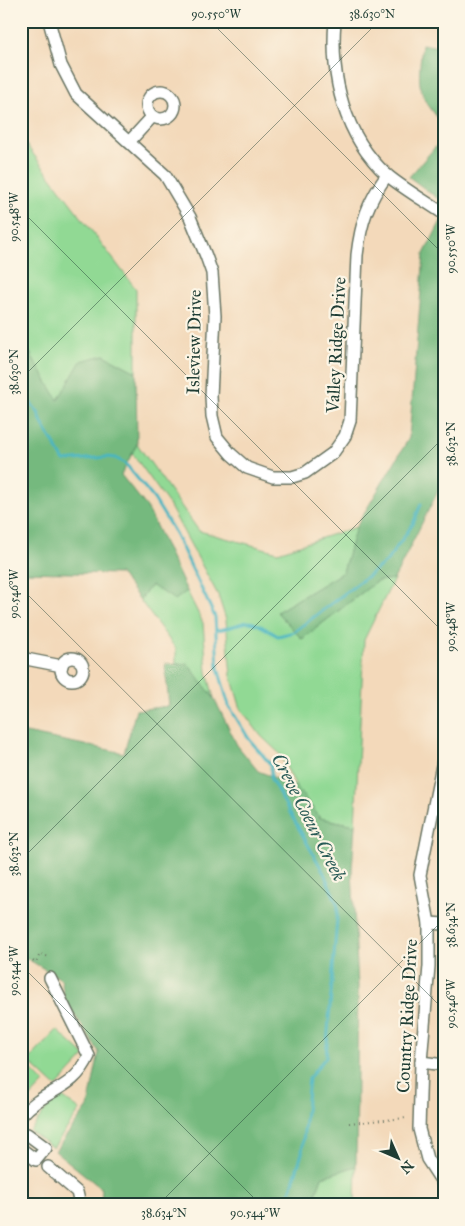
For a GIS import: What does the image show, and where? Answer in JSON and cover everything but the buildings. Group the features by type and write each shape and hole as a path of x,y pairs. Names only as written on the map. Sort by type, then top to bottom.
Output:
{"street":[{"name":"Isleview Drive","path":"49,21 61,65 76,94 165,175 190,218 212,273 215,316 211,409 218,438 231,454 247,468 274,477"},
{"path":"335,21 335,76 344,110 356,135 387,175 444,214"},
{"path":"129,142 152,116"},
{"name":"Valley Ridge Drive","path":"274,477 292,477 320,465 334,453 345,436 351,414 357,254 360,230 366,208 387,175"},
{"path":"21,658 62,666"},
{"name":"Country Ridge Drive","path":"443,761 420,875 428,923 429,966 421,1062 419,1129 427,1159 444,1185"},
{"path":"428,923 444,924"},
{"path":"21,1116 31,1105 47,1094 65,1087 83,1069 89,1056 50,978"},
{"path":"421,1062 444,1065"},
{"path":"21,1137 27,1134 46,1148 36,1160 21,1149"},
{"path":"48,1167 77,1192 82,1203 80,1205"},
{"path":"21,1200 26,1205"}],"path":[{"path":"33,961 36,962 40,954 48,957"},
{"path":"349,1123 407,1118"}],"green space":[{"path":"422,44 444,48 444,125 423,96 420,79"},
{"path":"444,137 444,203 409,177"},
{"path":"21,138 136,289 136,372 104,355 58,401 21,338"},
{"path":"441,221 444,223 444,468 437,493 394,579 377,581 302,639 277,612 343,572 356,527 409,438 424,254"},
{"path":"21,338 58,400 81,361 104,355 136,372 137,444 121,475 147,507 187,591 175,600 151,585 140,600 120,574 21,572"},
{"path":"137,444 199,531 278,552 356,527 343,572 277,612 302,639 377,581 394,579 364,640 355,825 320,818 296,786 279,753 261,736 241,709 231,676 226,620 218,595 168,503 132,453"},
{"path":"151,585 175,599 187,591 203,623 207,672 214,698 188,665 176,666 176,649 140,600"},
{"path":"165,664 188,664 214,698 237,745 258,771 296,786 320,818 355,825 352,870 358,986 356,1166 322,1177 312,1205 101,1205 102,1189 55,1151 88,1107 99,1052 65,1000 61,979 21,955 21,732 124,753 136,710 169,706"},
{"path":"57,1030 85,1056 56,1087 28,1061"},
{"path":"25,1064 44,1083 21,1107 21,1068"},
{"path":"58,1094 80,1110 53,1148 30,1131"},
{"path":"356,1166 355,1205 312,1205 322,1177"}],"waterway":[{"name":"Creve Coeur Creek","path":"21,392 38,412 42,423 64,461 107,457 115,458 125,463 154,499 175,533 215,617 218,668 229,706 249,739 271,765 271,779 324,873 338,906 326,1057 309,1078 302,1153 286,1205"},
{"path":"216,630 252,622 278,636 294,632 386,562 413,524 421,504"}]}
